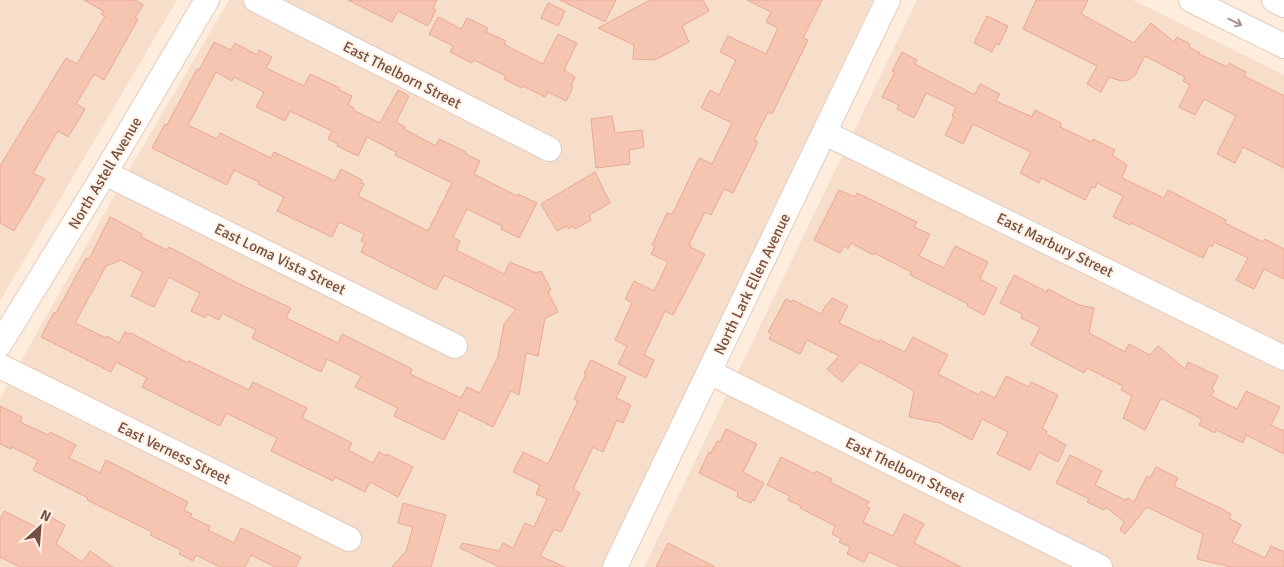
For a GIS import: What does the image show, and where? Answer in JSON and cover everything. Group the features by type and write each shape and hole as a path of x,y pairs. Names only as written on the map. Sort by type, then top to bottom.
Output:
{"street":[{"name":"North Astell Avenue","path":"0,344 105,173 207,0"},
{"name":"East Thelborn Street","path":"256,0 548,149"},
{"name":"North Lark Ellen Avenue","path":"615,567 888,0"},
{"path":"1191,0 1284,46"},
{"path":"1274,0 1284,5"},
{"name":"East Marbury Street","path":"825,133 1284,358"},
{"name":"East Loma Vista Street","path":"105,173 455,346"},
{"name":"East Verness Street","path":"0,366 349,539"},
{"name":"East Thelborn Street","path":"709,372 1100,567"}],"shaded area":[{"path":"0,0 177,0 0,301"},
{"path":"229,0 873,0 601,567 0,567 0,398 122,182"},
{"path":"917,0 1133,0 1284,75 1284,567 644,567"}],"building":[{"path":"84,0 135,0 143,5 135,18 138,19 104,80 94,74 76,104 85,109 68,137 58,131 33,173 45,179 14,231 0,223 0,166 66,58 77,64 105,16 101,14 103,11"},
{"path":"348,0 437,0 433,8 436,10 428,26 398,11 392,22"},
{"path":"560,0 616,0 605,22"},
{"path":"650,0 703,0 709,11 682,26 689,42 655,60 633,59 634,45 598,28"},
{"path":"747,0 822,0 803,38 808,40 772,114 768,112 754,140 758,142 733,193 724,189 711,215 705,212 689,244 691,245 690,247 705,254 673,315 665,311 644,355 654,360 646,378 618,364 627,346 615,340 632,303 625,299 634,281 654,291 668,262 651,254 655,246 652,245 667,213 673,213 699,158 712,164 732,123 701,108 710,90 719,95 736,60 720,52 728,36 766,54 778,28 766,22 771,12"},
{"path":"1036,0 1088,0 1081,14 1134,43 1151,23 1174,42 1177,37 1190,44 1189,47 1199,54 1227,67 1229,63 1246,72 1244,76 1284,96 1284,168 1243,147 1235,163 1217,154 1236,116 1204,99 1195,115 1179,107 1190,85 1183,81 1185,77 1145,56 1135,75 1129,80 1121,81 1109,77 1101,92 1087,84 1097,66 1023,29"},
{"path":"548,3 565,11 558,26 541,18"},
{"path":"987,16 1008,26 999,45 996,43 992,52 974,43"},
{"path":"438,17 461,29 467,18 488,28 486,32 506,41 504,44 543,64 558,34 577,43 564,70 575,77 571,86 573,87 566,101 550,93 547,93 545,97 523,86 522,88 504,79 506,76 474,60 472,63 450,52 453,46 429,34"},
{"path":"214,42 231,50 235,43 257,55 259,50 272,57 266,68 304,86 310,74 340,88 339,90 352,96 348,105 354,108 353,110 380,123 398,90 409,96 396,122 405,127 404,129 436,146 439,139 466,152 466,154 480,161 474,174 517,196 518,194 537,203 519,238 501,229 502,226 467,209 453,237 460,241 456,250 504,274 510,262 536,273 541,271 551,290 548,292 558,312 545,318 538,356 526,353 519,395 511,391 493,427 459,410 444,440 394,416 398,408 355,387 361,376 327,359 321,372 252,338 256,330 222,313 219,320 207,314 205,318 191,311 200,293 169,277 154,307 131,296 143,272 121,260 106,266 75,323 119,343 125,332 131,333 188,363 189,361 249,390 253,382 307,408 302,418 352,443 348,450 373,463 379,452 413,467 398,497 370,482 365,492 335,477 333,481 271,451 277,438 226,413 220,426 142,387 147,378 116,362 111,372 41,337 86,258 89,259 110,217 142,234 141,237 167,250 169,247 239,284 291,308 286,318 338,343 342,334 412,369 410,374 461,398 467,387 480,393 498,357 504,324 516,309 444,275 436,290 361,252 365,243 361,241 364,234 339,222 332,237 277,211 284,197 258,184 259,182 234,170 227,185 152,148 165,124 167,125 197,69 199,70","holes":["216,72 232,81 234,77 264,92 256,107 285,121 290,111 332,131 328,139 338,144 337,146 358,156 367,137 396,152 395,155 452,183 428,231 358,196 364,184 361,183 362,180 341,169 335,181 274,152 271,158 220,133 217,139 188,125"]},
{"path":"902,52 917,60 915,64 973,94 975,94 980,84 1000,94 996,101 1032,117 1035,110 1061,123 1060,127 1092,142 1093,139 1115,150 1112,155 1127,165 1122,178 1164,198 1168,190 1226,220 1225,223 1263,242 1265,239 1284,249 1284,279 1264,269 1254,289 1236,280 1248,258 1214,242 1212,247 1209,245 1203,258 1131,223 1130,225 1113,217 1123,196 1097,183 1095,188 1092,187 1085,200 1041,178 1039,183 1020,173 1031,152 973,124 963,144 945,135 954,117 952,116 956,107 926,93 914,118 897,109 899,105 882,97 895,72 892,71"},
{"path":"612,116 615,133 642,130 644,147 629,150 630,164 596,168 591,119"},
{"path":"595,172 610,203 589,215 591,220 575,229 573,226 569,229 567,226 557,231 541,204"},
{"path":"839,190 855,197 857,193 917,222 914,227 930,234 919,256 944,268 955,246 988,262 980,279 997,288 984,315 967,306 968,304 910,275 911,272 874,253 873,255 851,243 848,249 844,246 840,253 814,240"},
{"path":"1014,275 1047,292 1048,289 1079,305 1094,308 1089,333 1125,352 1129,344 1150,355 1158,346 1185,369 1188,362 1218,376 1211,396 1237,409 1246,391 1280,407 1271,425 1284,431 1284,454 1246,435 1243,443 1216,430 1215,433 1199,425 1202,419 1161,398 1145,430 1123,418 1132,396 1121,390 1123,386 1087,368 1084,373 1031,345 1040,327 1021,318 1022,314 1000,303"},
{"path":"832,298 848,306 839,323 905,352 913,337 948,355 938,374 979,395 981,391 995,398 1006,376 1029,387 1031,382 1058,395 1042,429 1047,431 1046,434 1066,445 1058,462 1039,452 1030,470 997,454 1008,432 982,419 972,440 940,423 909,417 914,391 891,378 860,362 842,382 827,369 839,356 807,340 800,354 769,339 772,334 768,332 786,299 792,302 793,300 821,314"},
{"path":"591,360 626,377 616,398 631,405 623,423 617,420 603,452 593,447 573,489 580,493 561,532 554,529 540,556 565,567 499,567 460,548 462,543 499,551 503,543 513,548 525,523 534,527 547,499 536,494 540,485 513,472 523,452 548,464 578,401 574,399"},
{"path":"0,406 22,417 20,422 48,435 50,432 76,445 69,458 100,473 106,460 188,502 184,510 192,514 190,517 210,526 208,530 234,543 241,528 301,557 296,567 275,567 251,555 245,567 220,567 196,555 193,561 179,554 181,550 150,535 152,532 87,500 88,498 33,470 38,460 12,447 11,449 0,444"},
{"path":"726,429 757,444 743,472 764,483 751,503 737,497 738,492 699,473 709,452 711,453 717,441 720,442"},
{"path":"1070,455 1102,471 1095,485 1125,500 1128,498 1134,502 1147,476 1150,478 1156,467 1178,478 1174,486 1231,514 1229,518 1241,525 1232,542 1265,558 1271,546 1284,552 1284,567 1231,567 1197,559 1203,534 1147,507 1125,534 1120,530 1124,522 1106,507 1104,510 1087,502 1089,499 1056,483"},
{"path":"781,457 815,474 816,471 832,479 830,482 869,502 866,507 870,508 863,522 893,536 904,514 924,524 914,543 961,567 901,567 869,552 864,562 847,554 850,547 839,542 841,539 832,534 835,526 800,508 801,506 788,500 790,496 767,485"},
{"path":"403,503 446,515 431,567 392,567 406,551 413,527 398,523"},
{"path":"4,511 40,529 47,515 65,525 56,544 82,562 90,551 113,567 20,567 0,557 0,519"},
{"path":"668,543 715,567 656,567"}]}
